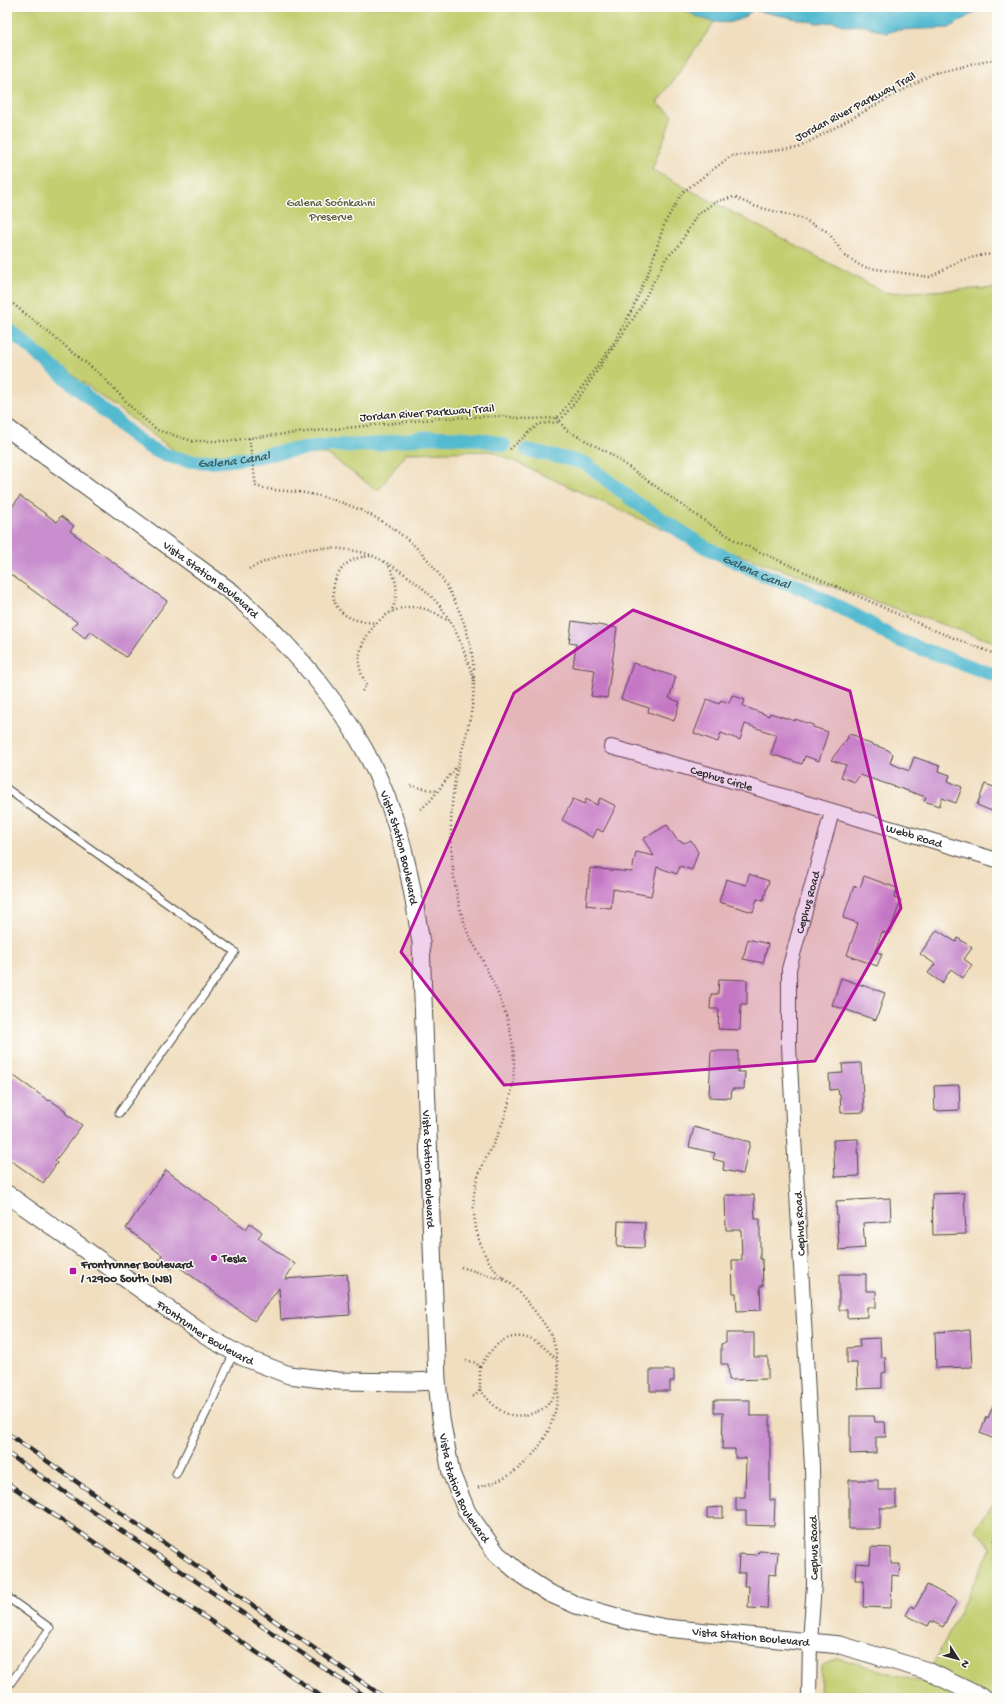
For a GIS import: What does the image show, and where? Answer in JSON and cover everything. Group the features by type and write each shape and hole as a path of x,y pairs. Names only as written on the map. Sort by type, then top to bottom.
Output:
{"street":[{"name":"Vista Station Boulevard","path":"8,432 233,593 263,620 282,639 319,682 344,716 364,750 384,790 398,828 406,860 415,902 421,943 437,1381 441,1419 451,1473 466,1512 497,1554 523,1576 549,1593 581,1607 631,1621 666,1628 840,1645 928,1671 983,1698"},
{"name":"Cephus Circle","path":"611,747 723,778 832,812"},
{"name":"Webb Road","path":"832,812 997,860"},
{"name":"Cephus Road","path":"809,1698 810,1642 814,1584 812,1467 789,1046 789,969 832,812"},
{"name":"Frontrunner Boulevard","path":"7,1194 206,1336 234,1352 296,1376 338,1381 437,1381"}],"lane":[{"path":"7,789 235,952 119,1113"},
{"path":"176,1474 214,1397 234,1352"},
{"path":"7,1597 50,1628 7,1688"}],"path":[{"name":"Jordan River Parkway Trail","path":"7,299 102,375 135,411 157,430 192,441 228,441 443,418 502,416 526,419 557,418 585,383 615,341 636,302 650,268 665,222 683,192 731,156 798,148 934,73 997,59"},
{"path":"510,449 539,424 559,422 580,396 637,313 666,258 678,247 697,215 714,202 734,198 754,206 801,218 828,232 845,256 863,267 930,277 962,260 983,255 997,254"},
{"path":"557,418 566,430 609,452 697,516 738,542 931,629 997,655"},
{"path":"249,438 256,486 264,489 308,493 367,511 401,534 422,553 453,596 466,628 474,662 474,682 470,718 454,788 450,833 452,861 466,929 505,1007 512,1034 514,1065 510,1101 501,1126 478,1172 475,1184 473,1207 475,1226 484,1252 495,1271 506,1280 546,1326 553,1340 558,1373 555,1413 547,1434 530,1458 509,1476 477,1488"},
{"path":"249,569 285,554 320,548 350,551 372,556 417,584 435,601 450,622 460,642 474,682"},
{"path":"372,556 354,559 342,568 337,574 334,582 333,594 336,607 344,615 362,621 377,623"},
{"path":"389,566 395,576 397,590 391,613"},
{"path":"362,691 367,686 361,674 359,659 364,642 372,626 397,609 410,607 424,608 450,622"},
{"path":"421,810 459,764"},
{"path":"412,786 437,791"},
{"path":"461,1266 506,1280"},
{"path":"468,1398 475,1396 480,1390 480,1367 495,1345 506,1339 520,1337 535,1342 549,1351 557,1359"},
{"path":"466,1360 476,1363 480,1367"},
{"path":"480,1390 498,1408 509,1414 519,1415 530,1414 545,1407 558,1388"},
{"path":"997,1532 994,1542 997,1569"}],"highlighted area":[{"path":"633,610 850,691 901,908 815,1061 504,1085 401,952 514,693"}],"green space":[{"name":"Galena Soónkahni Preserve","path":"7,7 685,7 718,17 657,103 673,115 652,170 886,293 997,288 997,643 657,527 491,451 406,453 378,491 327,454 183,457 7,326"},
{"path":"997,1499 997,1698 820,1698 821,1666 838,1658 924,1683 991,1548 975,1529"}],"water":[{"path":"681,7 983,7 949,28 896,30 886,33 862,25 847,26 835,22 817,23 753,10 744,17 733,22 725,23 709,21 694,15"}],"building":[{"path":"20,496 57,522 61,516 74,526 70,531 167,601 126,657 90,631 85,638 72,628 77,622 7,572 7,514"},
{"path":"572,621 617,628 607,698 591,696 595,670 573,667 576,644 569,643"},
{"path":"633,663 676,677 669,698 680,702 674,721 648,712 649,708 621,699"},
{"path":"732,695 745,700 743,706 769,716 770,713 795,721 795,719 828,732 819,761 805,756 802,764 771,754 777,735 745,724 740,740 721,733 718,742 694,733 707,699 719,704 721,700 729,703"},
{"path":"849,734 856,736 865,742 888,750 893,754 890,763 909,771 914,757 940,766 939,771 950,775 948,781 962,787 956,803 942,798 939,806 924,801 926,797 860,775 855,782 841,777 846,765 831,760 847,739"},
{"path":"985,784 997,788 997,813 977,805"},
{"path":"600,798 616,806 603,832 597,829 593,838 562,820 573,799 584,804 586,799 597,805"},
{"path":"667,825 677,840 685,843 691,840 698,852 692,870 680,866 677,874 657,867 651,896 613,889 611,908 586,905 590,868 632,872 636,852 654,856 643,839"},
{"path":"749,874 769,881 763,901 757,899 753,912 719,902 726,879 746,885"},
{"path":"864,876 897,888 894,898 901,900 889,934 882,932 875,951 882,954 877,966 847,955 858,923 843,918 854,886 860,888"},
{"path":"937,930 956,942 958,938 972,948 964,959 972,965 963,978 951,969 942,983 928,973 935,964 920,954"},
{"path":"748,939 768,944 763,963 743,959"},
{"path":"841,978 885,993 876,1020 832,1005"},
{"path":"719,979 747,980 747,1004 741,1004 740,1030 718,1029 719,1009 710,1009 711,994 718,994"},
{"path":"711,1051 738,1051 738,1072 745,1072 744,1089 732,1089 731,1098 709,1097"},
{"path":"861,1063 864,1112 841,1113 840,1095 838,1089 830,1090 829,1074 843,1073 842,1064"},
{"path":"7,1071 49,1101 50,1100 66,1111 65,1113 82,1125 55,1161 57,1163 43,1183 7,1158"},
{"path":"959,1085 960,1110 935,1111 934,1086"},
{"path":"694,1127 750,1142 743,1174 723,1170 724,1162 713,1159 715,1153 689,1147"},
{"path":"858,1139 859,1176 835,1177 833,1140"},
{"path":"166,1170 246,1229 250,1223 262,1232 258,1238 295,1264 285,1279 347,1274 350,1315 281,1320 279,1288 254,1321 175,1264 171,1269 159,1260 162,1255 126,1228"},
{"path":"964,1193 966,1234 933,1235 932,1194"},
{"path":"725,1195 754,1195 755,1219 760,1219 760,1259 762,1259 763,1286 760,1286 761,1310 737,1311 736,1293 733,1293 732,1260 742,1260 741,1230 726,1230"},
{"path":"890,1198 891,1221 863,1223 865,1248 839,1250 836,1201"},
{"path":"618,1221 645,1222 644,1248 617,1247"},
{"path":"839,1274 866,1274 866,1291 876,1291 876,1307 867,1307 867,1317 847,1318 847,1310 839,1310"},
{"path":"970,1330 972,1367 936,1368 935,1332"},
{"path":"726,1333 754,1333 754,1357 768,1357 768,1379 729,1380 728,1364 721,1364 721,1344 726,1343"},
{"path":"880,1338 881,1357 885,1357 886,1372 882,1373 882,1388 858,1389 857,1363 847,1363 847,1348 860,1347 859,1339"},
{"path":"650,1370 674,1370 674,1381 670,1381 670,1391 650,1391"},
{"path":"997,1398 997,1440 980,1433"},
{"path":"714,1400 750,1400 750,1416 770,1416 770,1500 775,1500 774,1526 746,1525 746,1511 736,1511 736,1497 745,1497 746,1458 735,1458 735,1449 722,1449 723,1413 714,1413"},
{"path":"850,1416 874,1416 875,1422 885,1422 886,1437 876,1437 876,1453 850,1454"},
{"path":"849,1480 878,1480 878,1490 896,1490 896,1508 880,1508 880,1529 849,1529"},
{"path":"723,1507 723,1518 707,1518 707,1508"},
{"path":"871,1547 891,1548 891,1564 900,1564 899,1576 892,1575 891,1608 863,1607 864,1580 855,1580 856,1563 870,1564"},
{"path":"759,1551 778,1552 776,1575 769,1574 767,1609 748,1608 749,1586 744,1586 745,1573 738,1573 739,1554 758,1555"},
{"path":"927,1585 957,1601 943,1627 931,1621 928,1626 906,1615 911,1606 915,1608"}],"waterway":[{"name":"Galena Canal","path":"7,328 138,440 156,451 175,458 213,462 319,446 373,444 430,437 473,439 504,445"},
{"name":"Galena Canal","path":"527,450 585,463 635,502 705,547 766,576 799,587 864,620 895,639 997,676"}],"railway":[{"path":"7,1433 385,1698"},
{"path":"7,1453 368,1698"},
{"path":"7,1483 324,1698"}],"place":[{"name":"Tesla","path":"214,1258"},
{"name":"Frontrunner Boulevard / 12900 South (NB)","path":"73,1271"}]}
